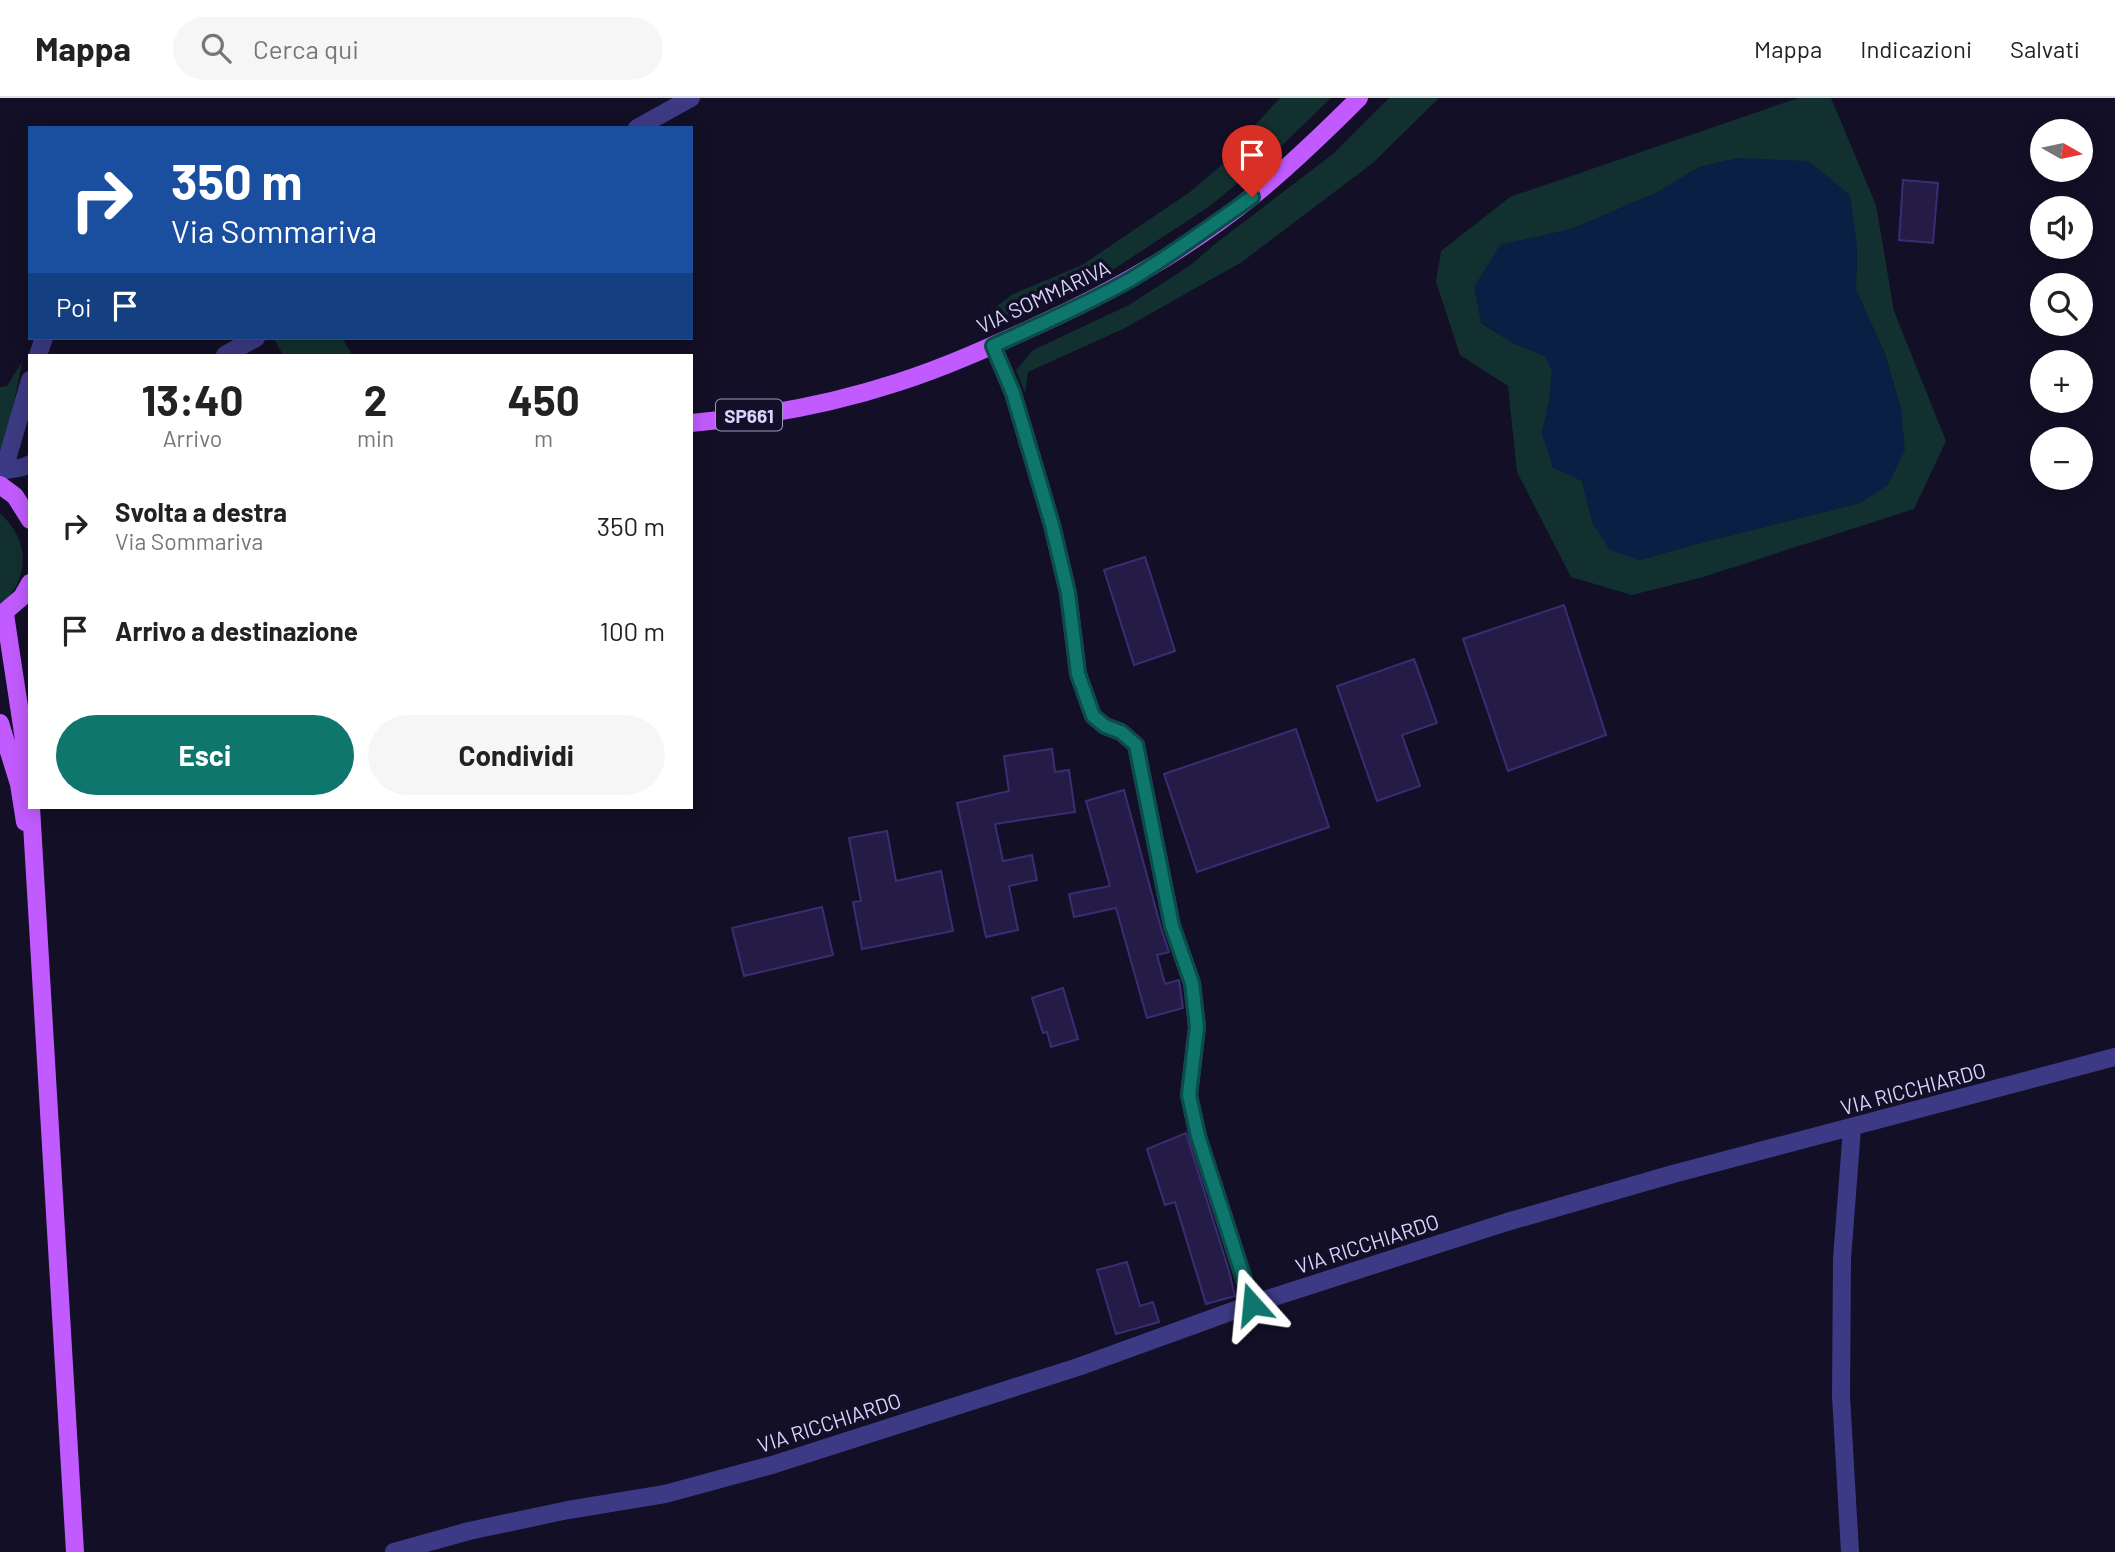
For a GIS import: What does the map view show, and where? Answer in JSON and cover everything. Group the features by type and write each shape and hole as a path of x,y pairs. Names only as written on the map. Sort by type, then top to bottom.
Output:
{"main road":[{"name":"VIA SOMMARIVA","path":"693,423 806,407 899,383 993,346 1088,302 1186,244 1252,197 1302,155 1359,98"},
{"path":"11,472 24,509"},
{"path":"28,586 22,597 2,615 23,733 28,778"},
{"path":"0,723 19,783 39,916"},
{"path":"31,809 75,1552"}],"street":[{"path":"641,126 691,98"},
{"path":"227,354 252,340"},
{"path":"993,346 1013,393 1052,525 1068,593 1078,674 1093,716 1105,726 1121,732 1136,745 1172,926 1192,983 1197,1027 1189,1095 1191,1105 1198,1136 1252,1304"},
{"path":"24,509 11,472 28,390"},
{"name":"VIA RICCHIARDO","path":"394,1552 469,1531 556,1512 665,1494 772,1465 1078,1367 1252,1304 1507,1222 1673,1174 2115,1057"},
{"path":"1850,1552 1841,1396 1842,1258 1852,1128"}],"green space":[{"path":"1280,98 1331,98 1274,153 1210,206 1114,269 1026,311 975,323 1013,294 1082,265 1190,192 1239,150 1255,125"},
{"path":"1389,98 1439,98 1374,162 1242,262 1123,329 1028,372 1025,393 1016,370 1033,350 1129,305 1192,264 1334,153"},
{"path":"1798,98 1831,98 1876,205 1894,311 1946,441 1914,509 1703,577 1632,595 1571,577 1517,472 1508,386 1460,355 1436,282 1441,251 1510,197","holes":["1739,158 1857,246 1856,290 1885,354 1901,409 1860,503 1639,560 1593,524 1582,481 1542,434 1552,370 1545,356 1513,343 1481,323 1500,245 1572,229 1656,193 1700,167"]},
{"path":"275,340 343,340 351,354 282,354"},
{"path":"22,362 0,456 0,387 7,386"},
{"path":"0,513 17,536 23,560 17,584 0,607"}],"water":[{"path":"1739,158 1809,161 1850,195 1857,246 1856,290 1885,354 1901,409 1905,450 1888,485 1860,503 1640,560 1610,550 1593,524 1582,481 1553,468 1542,434 1552,370 1545,356 1513,343 1481,323 1474,287 1500,245 1572,229 1656,193 1700,167"}],"building":[{"path":"1903,180 1938,183 1933,243 1899,240"},
{"path":"1145,557 1175,651 1134,665 1104,570"},
{"path":"1564,605 1606,735 1508,771 1463,639"},
{"path":"1414,659 1437,723 1402,735 1420,786 1377,801 1337,686"},
{"path":"1296,729 1329,827 1197,872 1164,774"},
{"path":"1052,749 1055,772 1069,770 1075,812 995,824 1003,861 1032,855 1037,880 1009,886 1018,930 986,937 957,803 1009,791 1004,756"},
{"path":"1124,790 1169,952 1157,955 1165,984 1179,980 1183,1008 1147,1018 1116,908 1074,917 1069,894 1110,886 1086,801"},
{"path":"887,831 896,881 941,871 953,931 862,949 853,902 861,901 849,838"},
{"path":"822,907 833,955 744,976 732,928"},
{"path":"1063,988 1078,1039 1051,1047 1047,1032 1043,1033 1032,998"},
{"path":"1186,1133 1235,1296 1206,1304 1175,1202 1165,1205 1147,1149"},
{"path":"1127,1262 1140,1306 1153,1302 1159,1322 1116,1334 1097,1270"}],"route":[{"path":"1252,197 1132,278 993,346 1013,393 1052,525 1068,593 1078,674 1093,716 1105,726 1121,732 1136,745 1172,926 1192,983 1197,1027 1189,1095 1198,1136 1252,1304"}]}
